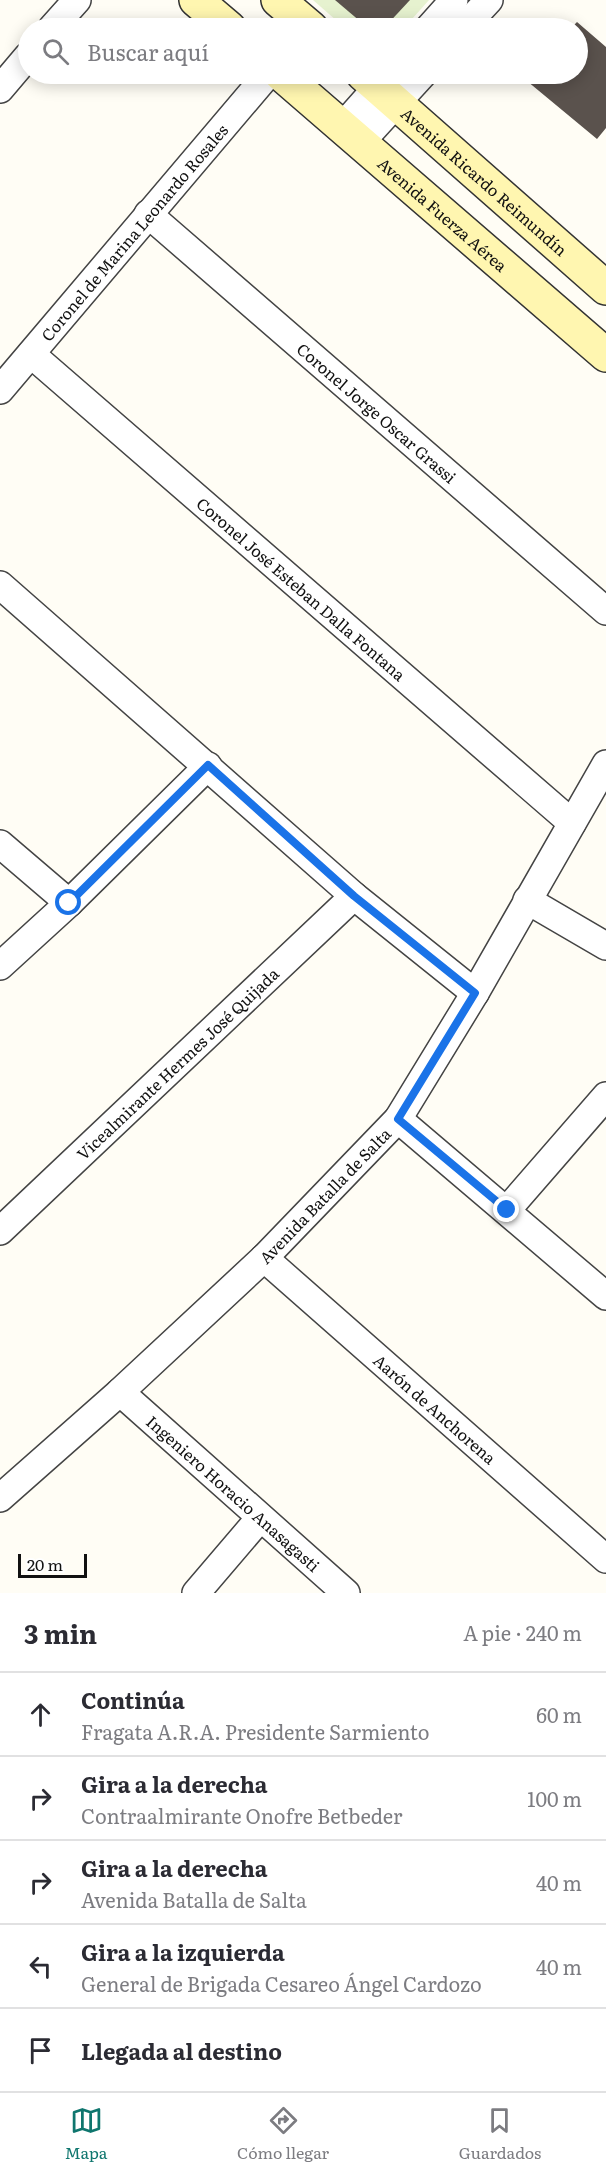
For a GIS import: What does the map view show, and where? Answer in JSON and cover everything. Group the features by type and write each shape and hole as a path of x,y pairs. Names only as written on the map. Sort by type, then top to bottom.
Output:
{"street":[{"path":"61,18 77,0"},
{"path":"195,0 217,18"},
{"path":"278,0 299,18"},
{"path":"438,18 454,0"},
{"path":"473,18 489,0"},
{"path":"0,89 18,68"},
{"name":"Coronel de Marina Leonardo Rosales","path":"0,390 259,84"},
{"name":"Avenida Fuerza Aérea","path":"292,84 606,355"},
{"path":"351,135 382,84"},
{"name":"Avenida Ricardo Reimundín","path":"382,84 606,288"},
{"name":"Coronel Jorge Oscar Grassi","path":"148,214 606,611"},
{"name":"Coronel José Esteban Dalla Fontana","path":"31,354 572,823"},
{"path":"0,585 208,765 354,896 475,993"},
{"name":"Avenida Batalla de Salta","path":"0,1498 120,1392 264,1258 398,1119 475,993 606,764"},
{"path":"0,966 69,903 208,765"},
{"path":"0,844 69,903"},
{"name":"Vicealmirante Hermes José Quijada","path":"0,1231 354,896"},
{"path":"527,900 606,946"},
{"path":"507,1210 606,1096"},
{"path":"398,1119 606,1296"},
{"name":"Aarón de Anchorena","path":"264,1258 606,1559"},
{"name":"Ingeniero Horacio Anasagasti","path":"120,1392 346,1593"},
{"path":"196,1593 260,1518"}],"green space":[{"path":"313,0 429,0 413,18 334,18"}],"building":[{"path":"335,0 410,0 393,18 356,18"},
{"path":"588,31 606,47 606,128 597,139 531,84 588,84"}],"route":[{"path":"69,903 208,765 354,896 475,993 398,1119 507,1210"}]}
